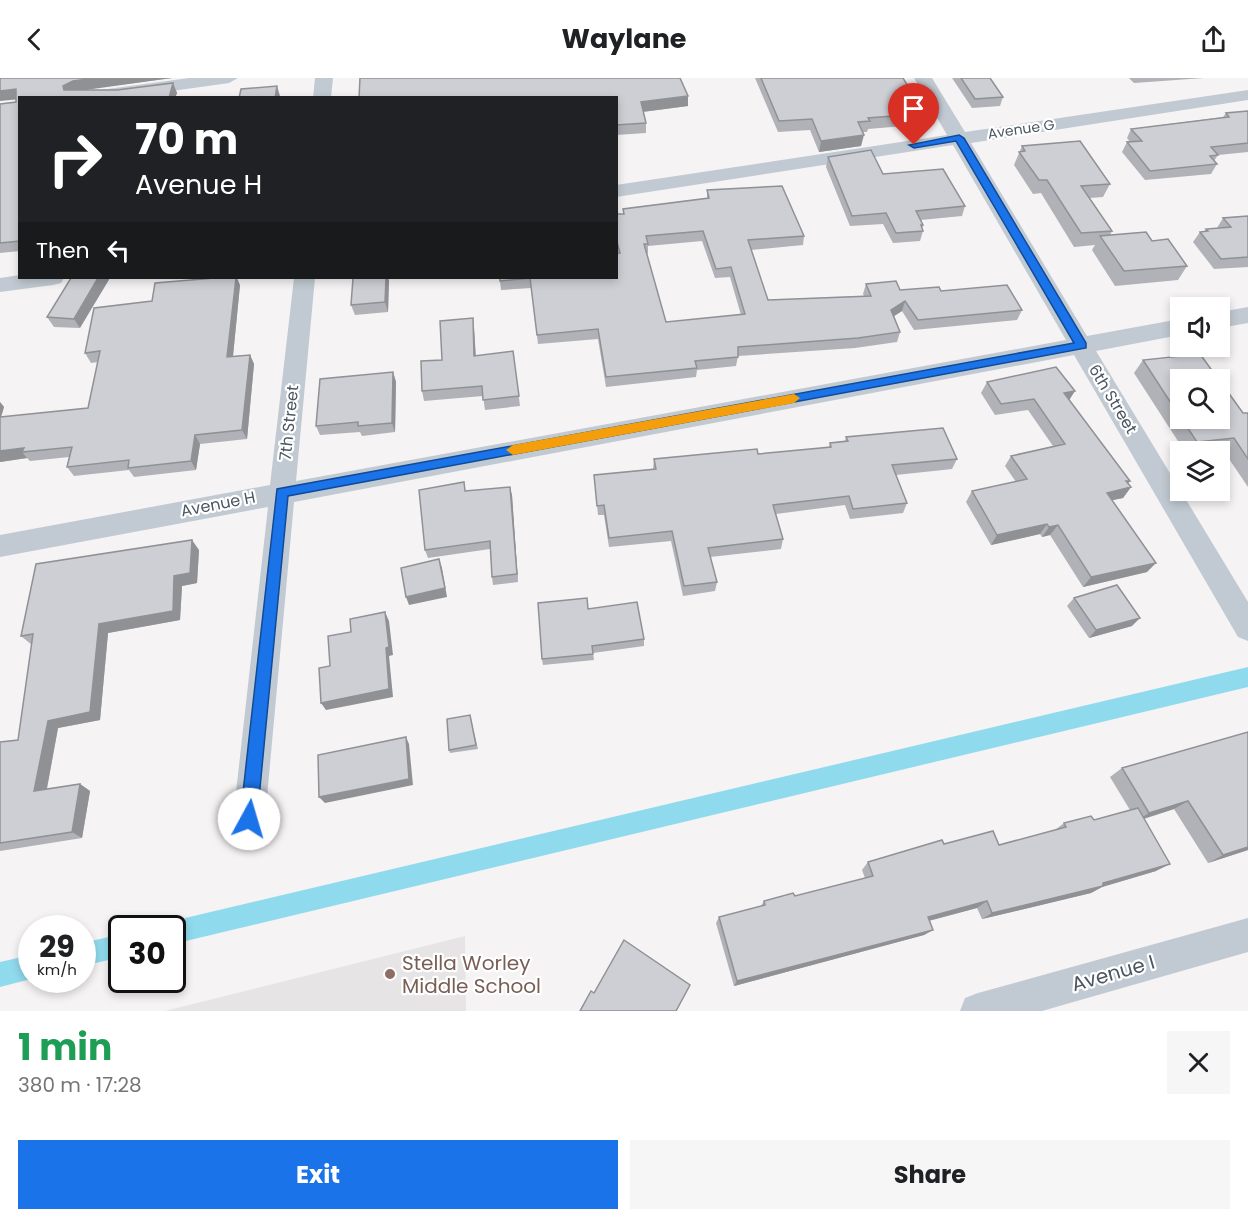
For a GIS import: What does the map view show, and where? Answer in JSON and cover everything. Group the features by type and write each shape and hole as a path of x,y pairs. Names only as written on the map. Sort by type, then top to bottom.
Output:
{"street":[{"path":"93,96 230,78"},
{"path":"322,96 324,78"},
{"name":"6th Street","path":"923,78 1248,628"},
{"name":"Avenue G","path":"618,191 1248,95"},
{"path":"0,285 45,279"},
{"name":"7th Street","path":"249,819 304,279"},
{"path":"1230,318 1248,315"},
{"name":"Avenue H","path":"0,546 1170,329"},
{"name":"Avenue I","path":"978,1011 1248,935"}],"shaded area":[{"name":"Stella Worley Middle School","path":"465,936 466,1011 165,1011"}],"water":[{"path":"1248,667 1248,687 186,941 186,918"},
{"path":"108,937 108,960 96,963 96,940"},
{"path":"18,958 18,982 0,987 0,962"}],"building":[{"path":"0,78 95,78 73,81 63,86 64,90 117,90 173,83 170,96 18,96 18,241 0,243 0,104 16,102 16,89 0,91"},
{"path":"360,78 680,78 688,96 641,102 646,123 618,125 618,96 359,96"},
{"path":"761,78 903,78 911,91 906,92 919,114 868,118 870,121 858,122 864,135 821,141 812,119 779,121"},
{"path":"961,78 990,78 1003,97 975,99"},
{"path":"277,86 275,96 239,96 241,89"},
{"path":"1248,111 1248,143 1211,147 1218,155 1210,156 1217,164 1150,171 1127,142 1142,141 1131,129 1229,117 1226,113"},
{"path":"1080,141 1110,184 1081,186 1112,231 1081,233 1047,180 1039,180 1019,152 1025,151 1022,146"},
{"path":"871,150 883,174 943,169 965,206 916,211 923,225 921,225 923,231 896,233 886,213 852,216 828,157"},
{"path":"782,186 804,236 748,240 768,300 871,296 866,284 896,281 900,290 939,287 941,291 1007,285 1022,310 918,320 905,301 891,310 900,332 858,338 738,347 738,357 695,361 697,368 606,377 598,329 537,335 530,279 618,279 618,254 620,253 618,214 624,214 623,209 709,198 707,190","holes":["703,231 716,269 731,267 745,314 666,322 644,244 648,244 646,236"]},
{"path":"1248,216 1248,257 1221,259 1200,232 1208,231 1206,229 1231,227 1223,218"},
{"path":"1146,232 1152,241 1168,239 1187,266 1124,271 1100,236"},
{"path":"70,279 97,279 74,319 47,317"},
{"path":"236,279 227,357 250,355 242,430 195,435 191,461 128,468 129,460 67,467 72,447 22,452 24,448 0,451 0,417 88,408 100,351 85,353 94,308 152,301 155,283"},
{"path":"353,279 386,279 385,302 351,305"},
{"path":"473,318 474,356 513,351 519,396 483,400 482,386 422,391 421,361 442,360 440,321"},
{"path":"1202,357 1211,369 1170,369 1170,402 1143,360"},
{"path":"1056,367 1075,391 1064,393 1130,481 1126,481 1131,487 1107,493 1156,563 1091,577 1058,525 1049,527 1047,524 997,535 972,491 1027,479 1011,456 1065,444 1034,399 1001,404 987,382"},
{"path":"393,372 392,423 358,426 358,422 316,426 320,379"},
{"path":"1230,395 1243,413 1248,413 1248,459 1234,438 1196,441 1188,429 1230,429"},
{"path":"943,428 957,459 892,465 907,503 853,509 849,496 773,505 783,539 708,548 717,582 684,586 672,531 609,538 604,505 597,506 594,475 656,469 654,459 757,449 758,454 831,447 830,443 848,441 846,437"},
{"path":"464,482 465,491 510,487 517,574 492,577 490,541 425,550 419,490"},
{"path":"192,540 190,573 174,576 173,611 99,624 90,712 48,721 34,791 80,784 72,832 0,843 0,742 18,740 33,634 21,636 36,564"},
{"path":"439,559 445,588 406,597 401,568"},
{"path":"1117,585 1140,618 1096,630 1074,598"},
{"path":"587,598 588,609 637,602 644,639 592,646 593,654 542,659 538,603"},
{"path":"385,612 389,647 386,648 389,689 321,703 319,668 330,666 328,636 351,632 350,619"},
{"path":"470,715 476,745 449,750 447,719"},
{"path":"1248,732 1248,847 1223,855 1188,801 1149,813 1122,768"},
{"path":"406,737 409,779 319,797 318,755"},
{"path":"1138,808 1170,864 1103,883 1103,886 992,913 987,901 928,917 933,930 737,981 719,917 765,905 764,901 793,893 795,896 873,876 868,862 942,840 944,844 993,831 999,845 1066,827 1064,823 1091,816 1094,820"},
{"path":"624,940 690,985 676,1011 580,1011 591,991 594,993"}],"slow traffic":[{"path":"513,450 794,398"}],"place":[{"name":"Stella Worley Middle School","path":"390,974"}],"route":[{"path":"249,819 282,492 1082,346 959,138 914,145"}]}
